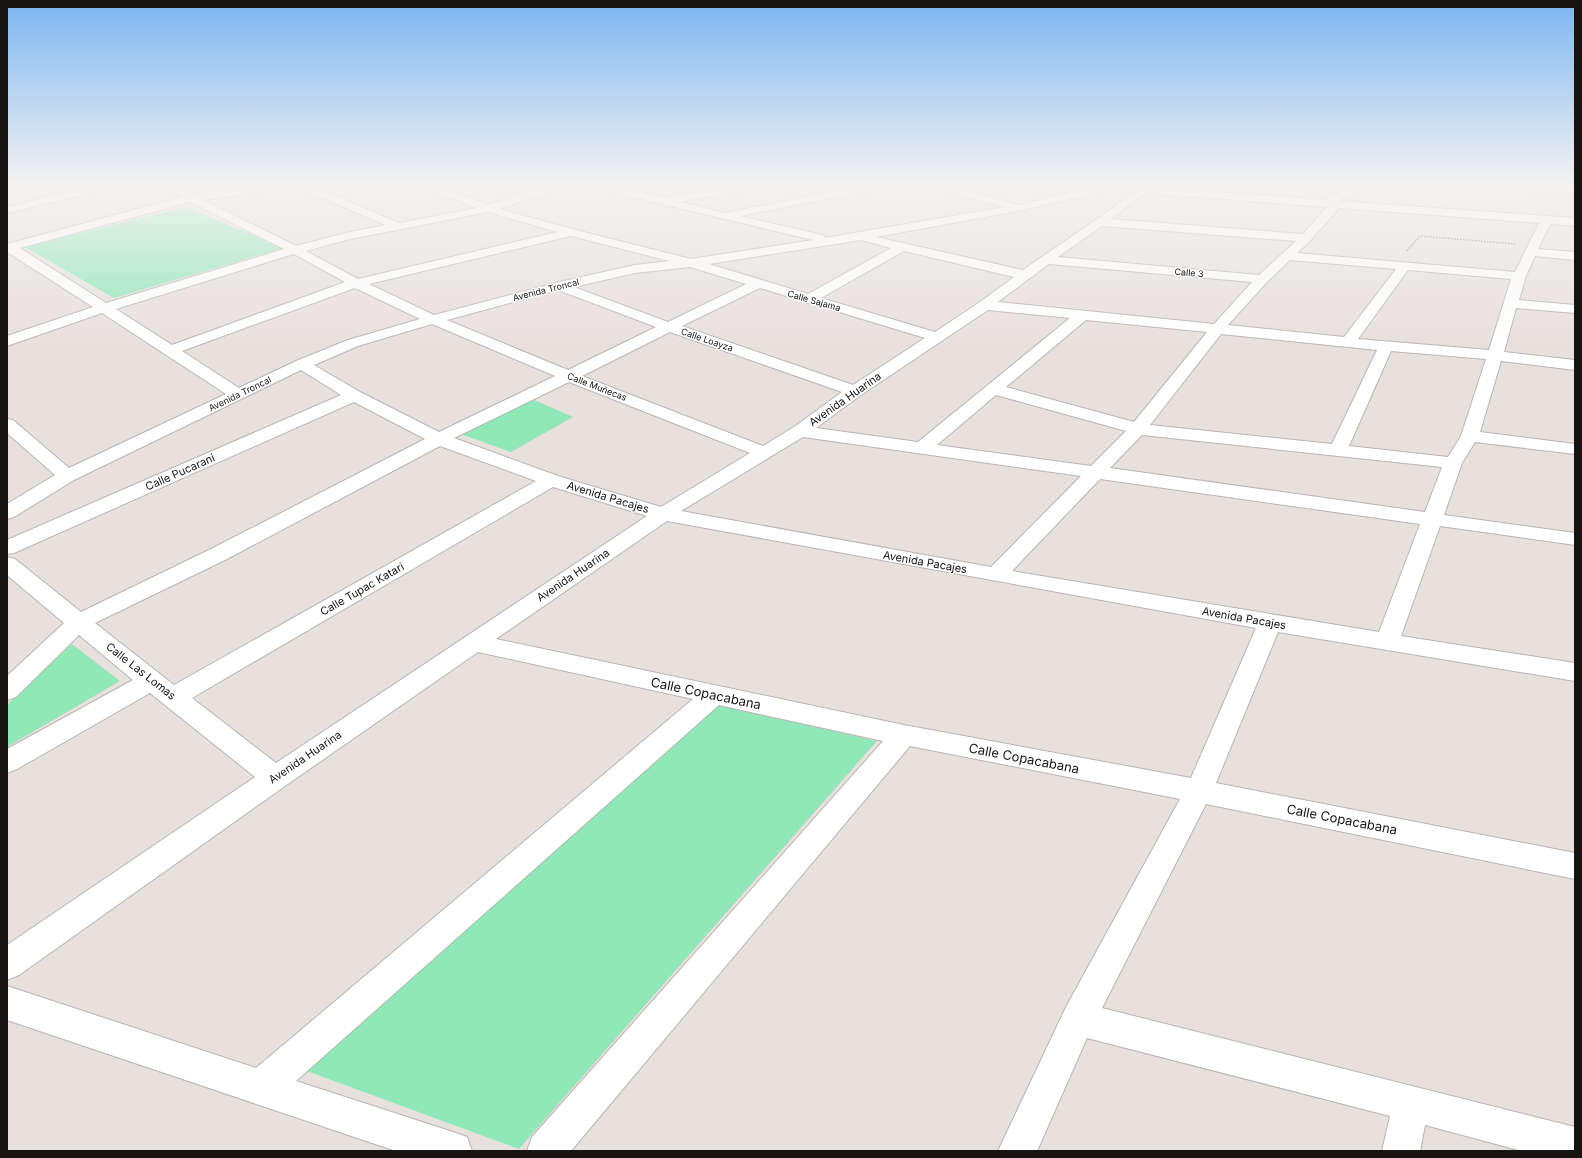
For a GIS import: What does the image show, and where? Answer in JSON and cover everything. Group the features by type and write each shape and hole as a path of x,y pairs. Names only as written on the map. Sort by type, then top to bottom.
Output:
{"street":[{"path":"8,247 41,238"},
{"name":"Calle Muñecas","path":"271,238 356,283 432,319 568,376 764,452"},
{"path":"7,341 104,308 295,250 345,238"},
{"path":"171,350 356,283 550,238"},
{"name":"Calle Sajama","path":"592,238 690,263 938,337"},
{"path":"818,238 831,241"},
{"name":"Avenida Troncal","path":"7,513 67,476 302,364 354,343 432,319 559,286 635,269 690,263 851,238"},
{"path":"862,238 1025,275"},
{"name":"Avenida Huarina","path":"7,964 275,778 663,514 800,431 855,391 985,305 1076,238"},
{"path":"996,574 1138,429 1217,329 1262,279 1306,238"},
{"path":"1387,642 1453,463 1470,436 1493,355 1518,276 1537,238"},
{"path":"8,247 238,394"},
{"path":"809,299 901,248"},
{"path":"1532,249 1575,256"},
{"path":"1288,256 1518,276"},
{"name":"Calle 3","path":"1045,260 1262,279"},
{"path":"1348,342 1400,266"},
{"path":"7,691 79,622 219,554 439,439 757,284"},
{"name":"Calle Loayza","path":"559,286 669,327 855,391"},
{"path":"1510,303 1575,309"},
{"path":"985,305 1386,346 1493,355 1575,365"},
{"path":"922,448 1083,315"},
{"path":"1338,451 1386,346"},
{"name":"Avenida Pacajes","path":"302,364 354,396 439,439 551,480 663,514 811,542 1270,623 1575,672"},
{"path":"993,389 1138,429 1453,463"},
{"name":"Calle Pucarani","path":"7,548 354,396"},
{"path":"7,424 67,476"},
{"path":"800,431 1575,539"},
{"path":"1470,436 1575,449"},
{"name":"Calle Tupac Katari","path":"173,697 551,480"},
{"name":"Calle Las Lomas","path":"7,564 151,681 275,778"},
{"path":"1017,1151 1078,1019 1199,791 1270,623"},
{"name":"Calle Copacabana","path":"474,643 904,735 1199,791 1575,866"},
{"path":"7,762 151,681"},
{"path":"260,1088 714,695"},
{"path":"546,1151 904,735"},
{"path":"7,1003 453,1151"},
{"path":"1078,1019 1575,1146"},
{"path":"1401,1151 1411,1103"}],"path":[{"path":"1400,266 1419,238"},
{"path":"1438,238 1532,249"}],"green space":[{"path":"61,238 259,238 283,248 114,298 25,247"},
{"path":"532,399 573,417 511,452 461,434"},
{"path":"72,644 120,681 7,747 7,705"},
{"path":"715,704 877,741 519,1149 307,1071"}]}
